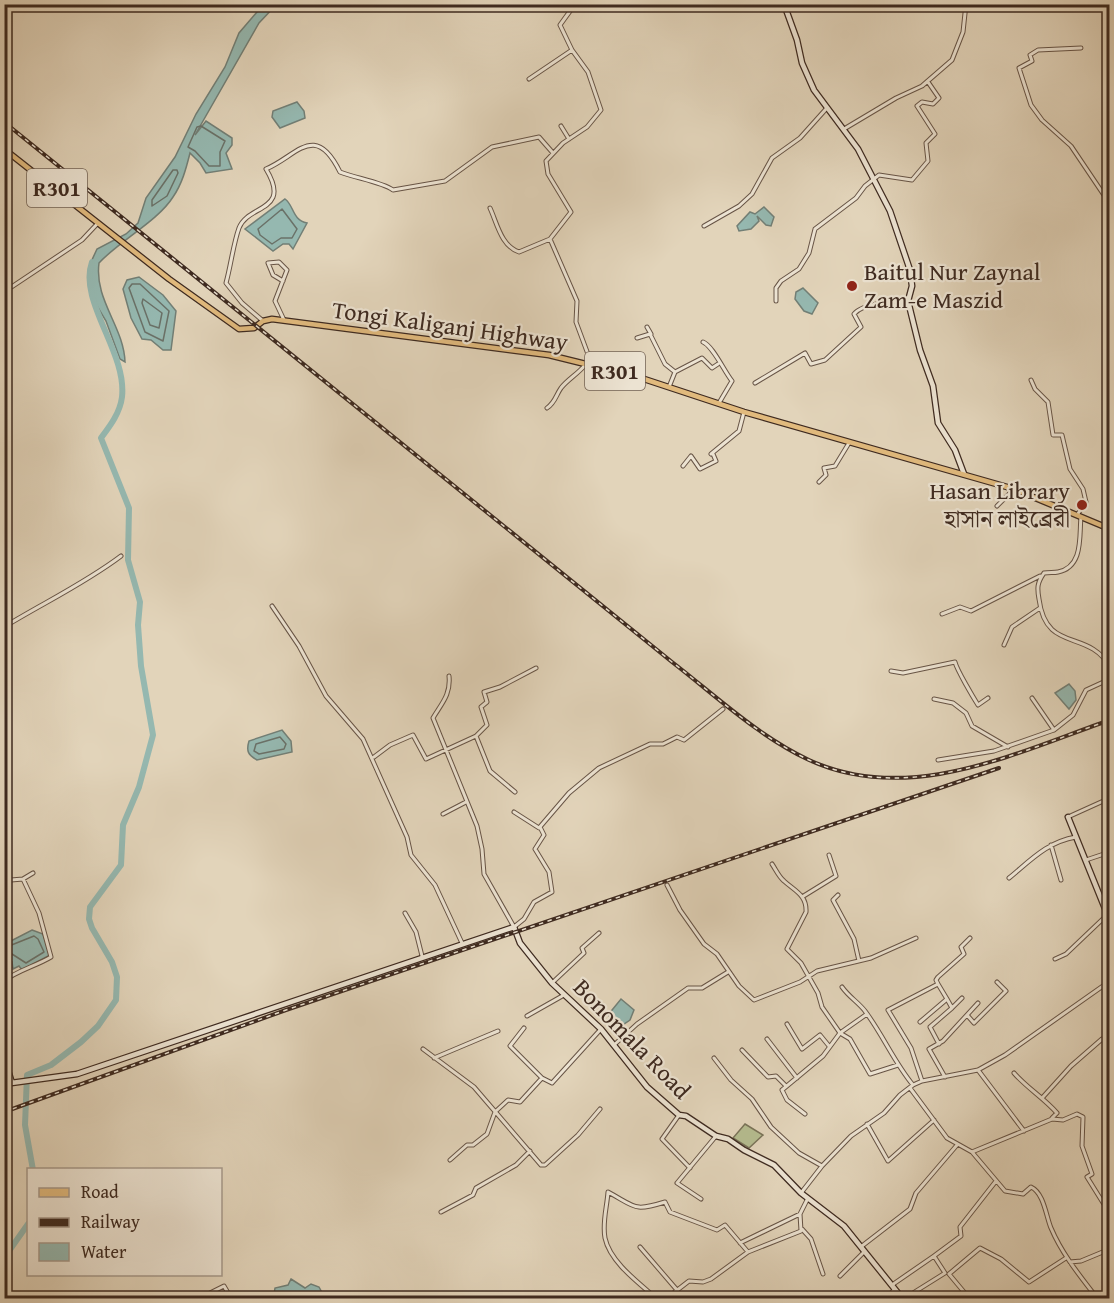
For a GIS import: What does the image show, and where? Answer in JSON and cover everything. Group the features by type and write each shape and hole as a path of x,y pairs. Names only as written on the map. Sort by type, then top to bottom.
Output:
{"main road":[{"name":"Tongi Kaliganj Highway","path":"4,149 108,229 130,249 239,329 254,328 263,321 285,321 549,355 590,364 744,412 1014,489 1110,530"}],"street":[{"path":"784,4 797,40 802,63 826,109 844,129 890,211 910,270 912,286 908,301 920,350 933,386 938,423 955,450 964,474"},
{"path":"844,129 928,82 952,60 963,33 966,4"},
{"path":"490,208 498,230 513,251 519,252 550,239 571,212 545,165 552,153 587,127 601,110 588,72 572,50 560,23 573,7"},
{"path":"1081,48 1038,50 1030,54 1032,61 1019,68 1031,105 1042,120 1071,146 1110,204"},
{"path":"529,79 572,50"},
{"path":"776,301 776,288 781,281 799,269 809,253 815,229 855,198 879,175 912,180 928,161 925,146 935,134 917,106 922,102 933,104 939,98 928,82"},
{"path":"704,226 739,206 752,194 772,158 800,138 826,109"},
{"path":"561,126 569,139"},
{"path":"263,321 242,303 226,284 239,228 248,218 265,207 273,196 274,181 266,169 294,150 311,145 319,147 335,161 340,172 370,183 384,184 393,190 445,181 492,147 539,137 552,153"},
{"path":"4,291 82,240 99,222"},
{"path":"547,408 552,405 561,388 590,364 576,322 577,301 550,239"},
{"path":"283,281 273,275 268,263 279,262 288,273 275,301 285,321"},
{"path":"755,383 805,353 811,364 825,360 861,327 854,314 857,310 870,304 908,301"},
{"path":"647,327 665,364 675,372"},
{"path":"637,338 648,334 652,336"},
{"path":"703,342 708,344 718,364 732,381 719,403"},
{"path":"669,387 675,372 702,358 712,368 718,364"},
{"path":"629,375 638,364"},
{"path":"942,614 960,607 971,611 1044,573 1062,570 1074,559 1080,547 1079,516 1086,502 1085,494 1071,469 1062,435 1053,435 1048,402 1035,389 1031,380"},
{"path":"683,466 691,456 700,469 716,461 712,454 739,431 744,412"},
{"path":"819,482 825,475 824,468 835,466 850,442"},
{"path":"997,506 1014,489"},
{"path":"4,627 33,608 74,588 121,556"},
{"path":"1044,573 1036,590 1044,621 1052,632 1099,653 1110,667"},
{"path":"272,606 299,646 326,696 363,739 407,837 411,855 435,885 462,943"},
{"path":"1004,645 1012,627 1040,608"},
{"path":"891,671 903,673 954,662 978,705 988,698"},
{"path":"373,758 390,745 413,735 424,758 476,736 487,725 481,706 487,702 484,692 500,687 536,668"},
{"path":"449,676 449,690 445,702 433,716 483,849 484,874 514,927"},
{"path":"938,760 979,755 1054,730 1073,715 1086,690 1110,680"},
{"path":"1032,698 1054,730"},
{"path":"934,699 953,703 966,713 972,726 1008,747"},
{"path":"540,827 569,793 599,768 613,764 650,744 663,744 677,737 684,740 723,709"},
{"path":"476,736 490,771 515,792"},
{"path":"1110,798 1068,817 1110,921"},
{"path":"442,814 466,801"},
{"path":"514,812 536,828 540,827"},
{"path":"4,1084 63,1077 514,927 524,919 534,902 552,892 549,872 535,849 544,838 540,827"},
{"path":"1009,878 1034,855 1050,845 1077,837"},
{"path":"1050,845 1061,880"},
{"path":"1086,860 1110,852"},
{"path":"802,897 836,876 829,855"},
{"path":"772,864 782,879 797,888 802,897 806,912 787,950 801,963 822,1007 840,1033 855,1046 870,1074 898,1065"},
{"path":"4,888 10,880 22,879 33,873"},
{"path":"4,981 12,974 29,970 51,957 39,913 22,879"},
{"path":"667,885 688,922 704,944 717,954 728,972 754,1000 825,968 879,955 916,938"},
{"path":"838,896 833,900 854,939 859,961"},
{"path":"405,913 416,932 422,956"},
{"path":"1055,959 1066,954 1107,915"},
{"name":"Bonomala Road","path":"514,927 517,938 552,983 601,1029 647,1087 679,1115 686,1116 716,1136 728,1138 744,1150 774,1165 801,1193 844,1226 904,1299"},
{"path":"552,983 584,953 582,948 599,933"},
{"path":"952,1008 938,984 938,976 964,954 961,947 970,938"},
{"path":"613,1046 637,1024 688,988 702,988 728,972"},
{"path":"801,1193 822,1166 867,1124 884,1113 900,1095 922,1081 978,1070 1005,1056 1110,981"},
{"path":"967,1016 974,1023 1006,991 997,982"},
{"path":"922,1081 911,1048 888,1010 938,984"},
{"path":"842,987 867,1014 941,1131 957,1145 972,1152 1011,1193 1023,1194 1034,1188 1066,1258 1097,1299"},
{"path":"527,1016 564,995"},
{"path":"939,1044 930,1028 962,998"},
{"path":"920,1022 946,999"},
{"path":"945,1077 937,1058 929,1050 939,1044 978,1003"},
{"path":"805,1114 783,1095 786,1086 830,1047 840,1033 867,1014"},
{"path":"787,1024 802,1049 820,1035 830,1047"},
{"path":"524,1028 510,1046 542,1078 552,1083 601,1029"},
{"path":"434,1058 498,1031"},
{"path":"767,1039 797,1078"},
{"path":"1043,1097 1071,1066 1102,1040"},
{"path":"423,1048 474,1087 541,1165 545,1165 578,1135 600,1109"},
{"path":"742,1050 768,1077 776,1076 786,1086"},
{"path":"4,1058 13,1083"},
{"path":"714,1059 731,1080 752,1099 771,1127 799,1153 822,1166"},
{"path":"978,1070 1024,1131"},
{"path":"972,1152 1052,1119 1057,1113 1043,1097 1032,1091 1014,1073"},
{"path":"450,1160 467,1145 473,1145 487,1134 495,1112 508,1101 520,1102 542,1078"},
{"path":"1052,1119 1063,1120 1077,1114 1083,1117 1082,1146 1092,1174 1087,1177 1110,1214"},
{"path":"679,1115 662,1139 690,1168"},
{"path":"867,1124 888,1161 934,1120"},
{"path":"701,1199 677,1183 716,1136"},
{"path":"840,1276 864,1248 910,1209 916,1193 957,1145"},
{"path":"441,1212 473,1195 476,1188 516,1165 530,1151"},
{"path":"886,1299 894,1287 961,1236 960,1227 997,1180"},
{"path":"656,1299 616,1258 605,1240 604,1222 608,1192 635,1208 648,1208 665,1202 670,1212 717,1230 725,1225 748,1252"},
{"path":"808,1198 800,1214 802,1229 811,1239 823,1274"},
{"path":"740,1243 800,1214"},
{"path":"667,1299 689,1281 703,1282 711,1279 748,1252 802,1229"},
{"path":"640,1247 677,1290"},
{"path":"904,1299 947,1274 980,1248 1002,1258 1029,1282 1066,1258"},
{"path":"1070,1262 1081,1261 1110,1249"},
{"path":"934,1256 969,1299"},
{"path":"200,1299 224,1286 231,1299"}],"green space":[{"path":"745,1124 763,1135 749,1148 733,1138"}],"water":[{"path":"263,5 276,5 259,23 195,135 206,121 232,138 232,145 226,153 232,169 206,173 190,153 181,182 166,206 99,263 101,289 120,337 125,362 120,359 106,321 97,306 89,282 91,262 97,249 126,234 138,223 146,198 175,157 196,114 225,67 239,33"},
{"path":"297,102 304,111 305,118 280,128 272,117 273,111"},
{"path":"285,199 298,219 307,223 293,249 289,244 283,244 273,251 245,229"},
{"path":"764,207 774,217 771,226 766,225 757,216 759,221 751,229 739,231 737,226 750,212 755,214"},
{"path":"139,277 163,295 176,311 171,350 163,350 151,340 142,339 131,318 123,289 127,280"},
{"path":"803,288 818,303 812,314 804,311 795,299 796,292"},
{"path":"1069,684 1075,691 1076,700 1069,709 1055,693"},
{"path":"282,730 291,741 292,752 257,760 250,754 249,741"},
{"path":"32,930 43,934 50,955 22,970 19,966 13,969 12,962 5,956 5,944"},
{"path":"621,999 634,1010 630,1020 621,1026 608,1015"},
{"path":"291,1279 305,1288 311,1284 319,1287 325,1298 282,1298 274,1294 275,1288 288,1285"}],"waterway":[{"path":"33,1168 25,1125 27,1075 51,1065 81,1042 98,1026 116,1000 117,977 112,962 92,928 89,919 90,907 121,865 123,825 139,787 153,735 141,666 138,625 140,602 128,560 129,508 101,438 119,408 122,397 122,380 91,293 89,277 92,262"},
{"path":"4,1258 27,1225"}],"railway":[{"path":"4,122 721,702 790,750 809,760 847,773 885,778 923,776 961,770 999,759 1110,720"},
{"path":"4,1112 286,1010 999,768"}],"place":[{"name":"Baitul Nur Zaynal Zam-e Maszid","path":"852,286"},
{"name":"Hasan Library হাসান লাইব্রেরী","path":"1082,505"}]}
